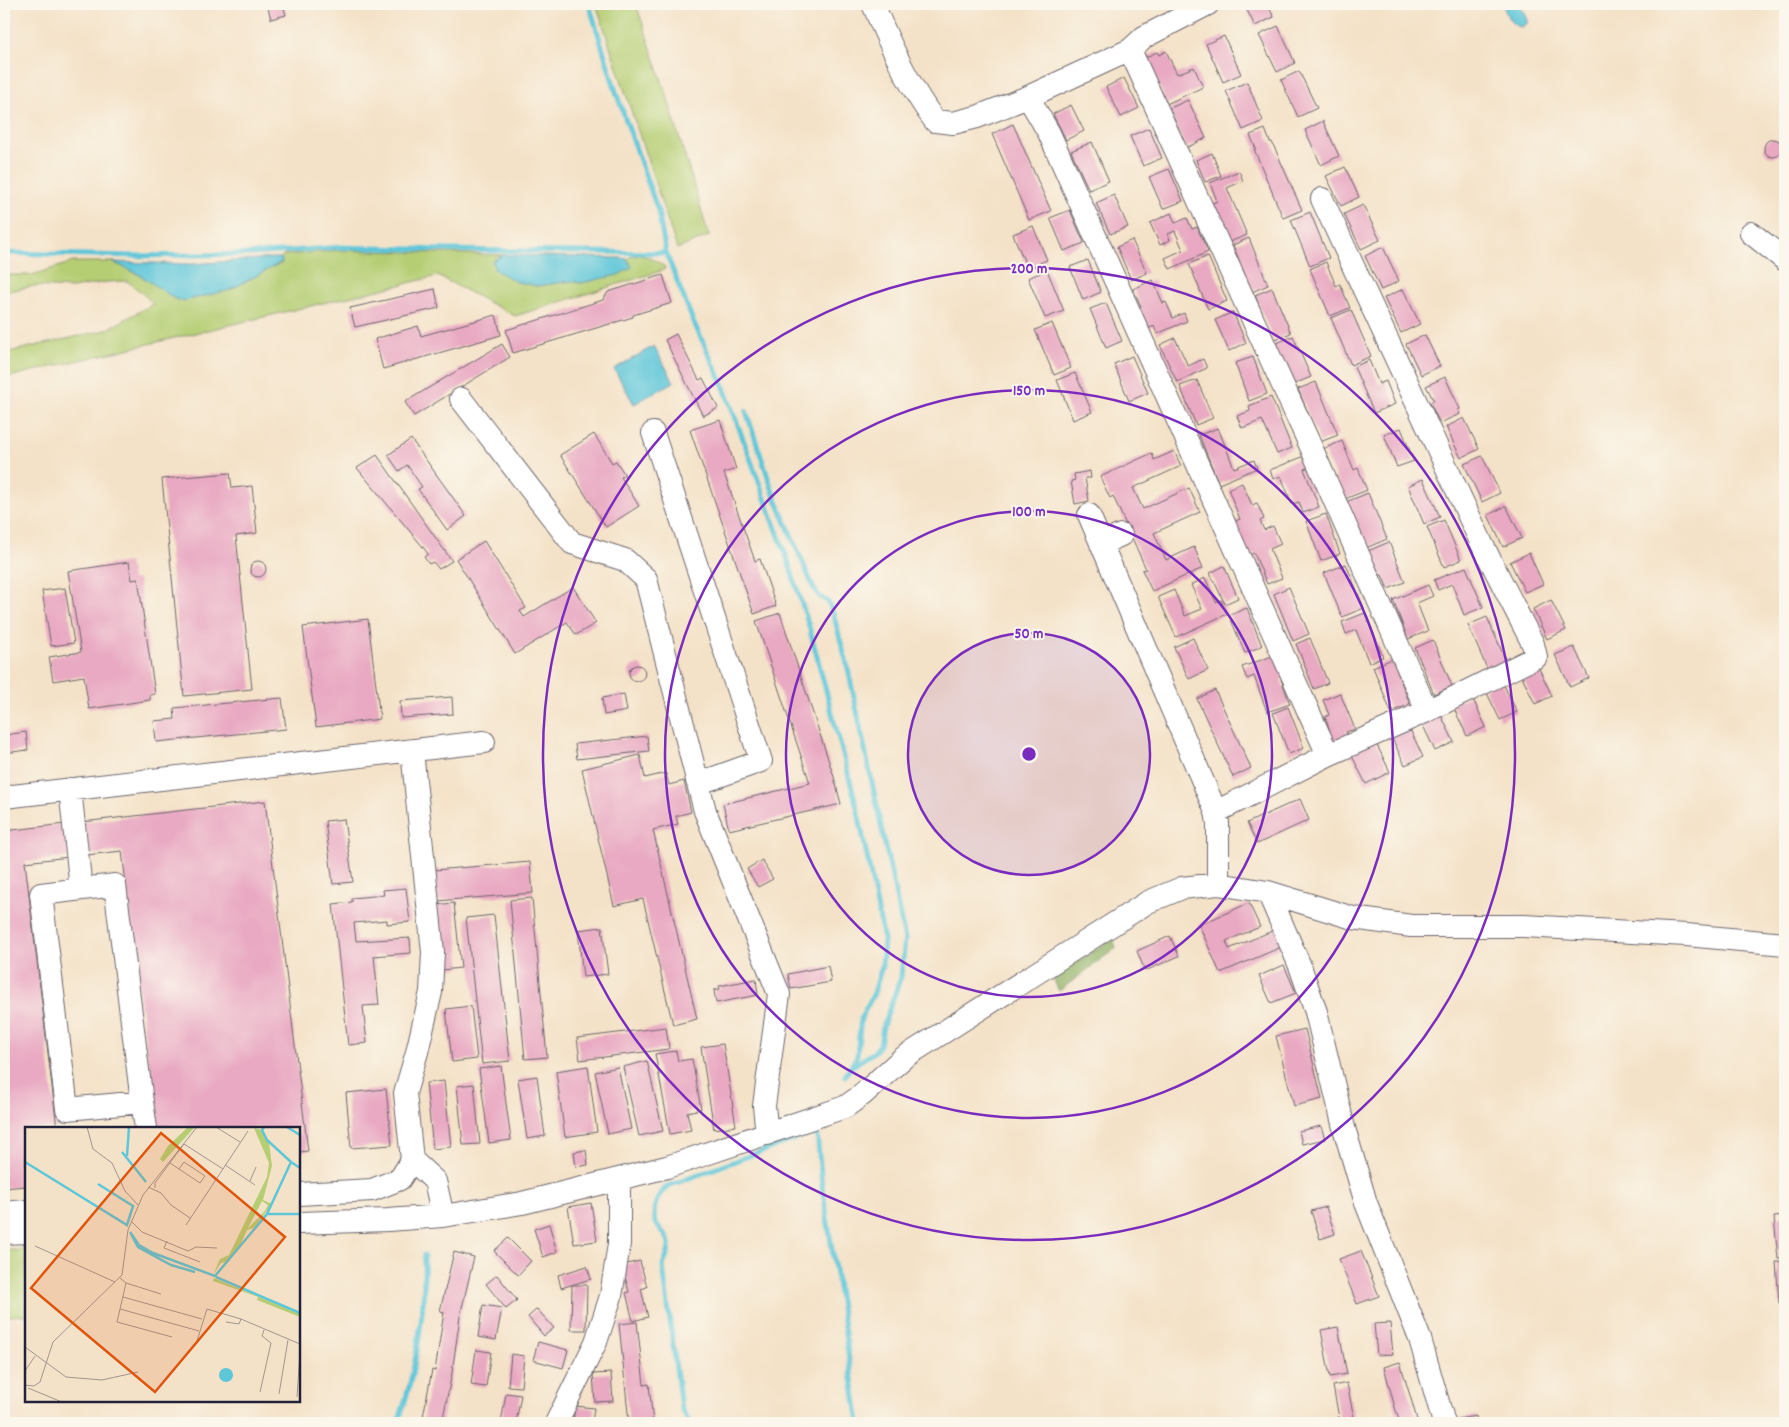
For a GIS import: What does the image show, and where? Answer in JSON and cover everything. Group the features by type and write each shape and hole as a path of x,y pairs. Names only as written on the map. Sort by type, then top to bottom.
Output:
{"street":[{"path":"873,4 883,29 918,96 935,121 953,123 977,117 1028,97 1130,50 1144,37 1208,4"},
{"path":"1130,50 1311,447 1427,711"},
{"path":"1028,97 1049,133 1328,755"},
{"path":"1216,812 1328,755 1427,711 1536,657 1533,644 1482,544 1322,199"},
{"path":"1751,233 1785,260"},
{"path":"461,399 572,543 624,560 646,579 704,811 779,994 764,1106 767,1134"},
{"path":"653,434 761,761 711,779 697,782"},
{"path":"1089,516 1111,539 1216,812 1218,823 1218,884"},
{"path":"4,797 484,742"},
{"path":"300,1194 372,1190 400,1179 412,1160 405,1093 431,992 433,952 412,750"},
{"path":"70,789 81,889"},
{"path":"300,1223 443,1216 522,1203 667,1167 845,1107 862,1095 903,1058 1148,902 1182,888 1218,884 1268,892 1353,918 1411,926 1553,928 1686,934 1785,944"},
{"path":"142,1102 67,1109 41,894 115,885 146,1127"},
{"path":"1268,892 1300,966 1316,1012 1344,1128 1366,1204 1420,1339 1444,1423"},
{"path":"412,1160 435,1181 443,1216"},
{"path":"556,1423 596,1342 611,1296 619,1244 618,1179"},
{"path":"4,1213 25,1211"},
{"path":"4,1233 25,1232"}],"green space":[{"path":"596,4 636,4 666,93 709,236 677,249"},
{"path":"340,250 503,255 492,261 537,286 571,281 581,283 631,264 627,259 637,255 652,259 665,267 664,270 515,316 438,276 4,378 4,353 106,330 153,304 127,281 107,282 72,288 34,286 4,292 4,275 32,275 73,262 113,262 153,283 270,268 282,263 281,258 284,255"},
{"path":"1113,938 1116,948 1059,991 1053,978"},
{"path":"4,1250 25,1250 25,1315 8,1316 4,1314"}],"water":[{"path":"1503,4 1520,4 1528,22 1522,27 1514,24 1507,15"},
{"path":"503,255 621,258 627,259 632,267 618,275 581,283 571,281 537,286 517,282 495,270 492,261"},
{"path":"281,258 282,262 230,290 184,301 175,299 140,275 113,262 192,264"},
{"path":"654,346 674,382 634,404 614,369"}],"building":[{"path":"267,4 283,4 286,15 271,19"},
{"path":"1244,4 1267,4 1274,17 1255,26"},
{"path":"1278,26 1295,63 1277,72 1259,35"},
{"path":"1224,36 1241,74 1223,82 1206,44"},
{"path":"1166,51 1177,74 1194,67 1203,87 1160,107 1156,98 1163,95 1152,72 1140,60 1157,52 1159,55"},
{"path":"1299,71 1317,108 1298,117 1281,80"},
{"path":"1124,78 1139,108 1121,117 1106,87"},
{"path":"1247,82 1263,121 1243,130 1226,91"},
{"path":"1188,100 1206,138 1186,148 1168,109"},
{"path":"1071,105 1084,131 1066,140 1053,114"},
{"path":"1323,121 1339,156 1321,165 1305,130"},
{"path":"1013,124 1051,211 1029,220 992,134"},
{"path":"1149,128 1162,158 1143,166 1130,136"},
{"path":"1265,129 1302,210 1283,218 1250,135"},
{"path":"1769,139 1777,139 1782,144 1780,155 1769,157 1764,152 1764,144"},
{"path":"1092,142 1109,181 1089,190 1071,151"},
{"path":"1212,153 1221,176 1205,182 1196,160"},
{"path":"1345,167 1359,197 1341,206 1326,176"},
{"path":"1169,169 1183,201 1163,209 1149,177"},
{"path":"1239,171 1243,181 1227,188 1247,235 1227,243 1211,204 1217,201 1210,183"},
{"path":"1114,195 1128,227 1110,234 1096,203"},
{"path":"1363,205 1380,240 1361,249 1344,214"},
{"path":"1070,210 1084,243 1064,251 1050,218"},
{"path":"1310,212 1329,258 1310,266 1291,220"},
{"path":"1171,213 1175,223 1187,218 1192,229 1197,227 1208,252 1170,269 1165,258 1183,250 1175,231 1168,234 1170,240 1160,245 1150,223"},
{"path":"1033,226 1047,260 1027,268 1013,234"},
{"path":"1249,238 1268,285 1252,292 1233,245"},
{"path":"1132,240 1147,273 1131,280 1117,247"},
{"path":"1383,247 1399,281 1381,290 1365,256"},
{"path":"1208,256 1227,301 1208,309 1189,264"},
{"path":"1088,260 1101,292 1083,300 1070,267"},
{"path":"1326,262 1336,286 1340,284 1350,308 1330,316 1310,269"},
{"path":"1047,270 1064,311 1045,318 1028,278"},
{"path":"663,275 672,303 633,315 633,317 513,353 506,330 603,300 608,292"},
{"path":"1153,280 1163,303 1166,302 1173,318 1184,313 1187,321 1157,334 1154,326 1147,329 1137,308 1141,306 1133,289"},
{"path":"1272,288 1291,333 1273,340 1255,295"},
{"path":"435,289 439,308 355,327 350,308"},
{"path":"1403,289 1420,324 1401,333 1384,298"},
{"path":"1106,303 1122,341 1106,348 1090,309"},
{"path":"1351,310 1371,356 1351,365 1331,318"},
{"path":"1233,312 1246,343 1229,351 1215,320"},
{"path":"496,315 501,335 383,369 375,339 418,326 421,336"},
{"path":"1052,323 1071,368 1054,375 1035,330"},
{"path":"676,334 699,380 703,378 718,408 703,416 665,340"},
{"path":"1425,335 1440,366 1421,375 1406,344"},
{"path":"1293,336 1311,377 1294,384 1270,346"},
{"path":"1175,338 1188,366 1203,359 1207,368 1177,382 1160,345"},
{"path":"502,344 510,357 414,416 405,402"},
{"path":"1132,356 1148,393 1129,401 1114,364"},
{"path":"1253,357 1267,394 1249,401 1235,363"},
{"path":"1369,360 1379,384 1386,381 1395,404 1374,413 1354,367"},
{"path":"1075,373 1092,412 1073,420 1057,380"},
{"path":"1445,377 1460,409 1458,410 1460,414 1440,423 1430,403 1434,401 1426,386"},
{"path":"1197,380 1213,418 1196,425 1180,386"},
{"path":"1316,382 1338,435 1320,442 1298,389"},
{"path":"1271,397 1292,448 1277,454 1262,420 1242,428 1237,416 1250,411 1249,406"},
{"path":"1464,418 1479,449 1461,458 1446,427"},
{"path":"720,420 736,469 724,473 755,561 760,559 776,606 754,614 690,430"},
{"path":"1218,428 1234,468 1254,460 1257,468 1219,484 1199,435"},
{"path":"1401,428 1414,461 1397,467 1384,435"},
{"path":"594,434 612,463 616,461 625,475 621,477 639,506 606,527 560,455"},
{"path":"411,439 466,516 447,530 418,489 422,487 407,465 399,471 388,455"},
{"path":"1342,441 1354,470 1358,468 1367,490 1345,499 1323,449"},
{"path":"1174,451 1181,466 1133,488 1143,509 1189,488 1200,512 1154,533 1166,560 1194,547 1203,568 1152,591 1142,570 1146,569 1113,496 1110,498 1100,477 1152,453 1154,460"},
{"path":"377,455 452,561 439,569 433,562 429,564 424,557 428,554 423,547 357,468"},
{"path":"1307,455 1312,466 1304,469 1319,507 1303,513 1299,502 1292,504 1281,476 1273,479 1270,470"},
{"path":"1482,456 1500,493 1482,502 1464,464"},
{"path":"1090,471 1091,478 1085,478 1089,501 1075,504 1071,481 1075,480 1074,474"},
{"path":"230,473 232,488 252,486 257,533 236,536 252,689 184,696 162,479"},
{"path":"1423,479 1440,517 1424,524 1408,486"},
{"path":"1242,483 1252,505 1257,503 1264,519 1260,521 1264,530 1273,526 1281,544 1270,549 1282,578 1267,584 1254,553 1248,556 1234,522 1240,519 1228,489"},
{"path":"1368,493 1387,539 1366,548 1346,502"},
{"path":"1506,506 1522,538 1503,547 1488,515"},
{"path":"1326,514 1340,554 1321,561 1306,521"},
{"path":"1444,520 1461,560 1444,567 1427,527"},
{"path":"484,541 526,608 520,611 524,617 573,587 596,623 576,635 567,622 515,654 456,559"},
{"path":"1389,542 1405,582 1388,589 1374,562 1366,565 1361,554"},
{"path":"1529,553 1543,584 1525,592 1510,562"},
{"path":"258,561 264,563 266,569 264,575 258,577 252,575 250,569 252,563"},
{"path":"129,562 132,580 138,579 155,694 150,695 150,700 89,709 84,676 53,681 49,657 81,652 68,571"},
{"path":"1346,564 1364,608 1342,617 1324,573"},
{"path":"1224,566 1238,598 1225,604 1210,573"},
{"path":"1466,567 1483,607 1464,615 1452,584 1438,590 1434,580"},
{"path":"1205,578 1216,602 1221,600 1227,614 1176,637 1158,597 1174,590 1185,616 1202,609 1191,585"},
{"path":"1428,585 1433,596 1417,603 1428,631 1408,639 1393,600"},
{"path":"1289,587 1309,634 1293,641 1274,594"},
{"path":"65,588 74,643 51,646 42,591"},
{"path":"1551,600 1566,630 1547,639 1533,609"},
{"path":"1247,608 1262,646 1245,653 1229,615"},
{"path":"780,613 834,777 841,804 729,830 723,804 810,783 756,621"},
{"path":"1365,613 1383,657 1369,663 1356,630 1346,634 1342,622"},
{"path":"1487,617 1507,663 1488,671 1468,625"},
{"path":"368,619 380,719 316,727 303,627"},
{"path":"1193,638 1208,670 1189,679 1174,647"},
{"path":"1310,638 1328,683 1314,689 1296,644"},
{"path":"1433,640 1452,686 1434,694 1415,648"},
{"path":"1574,647 1589,678 1570,687 1555,655"},
{"path":"1278,654 1287,676 1281,679 1290,704 1267,712 1254,676 1247,679 1242,667"},
{"path":"1392,659 1410,704 1391,712 1373,667"},
{"path":"1537,664 1552,696 1535,704 1520,672"},
{"path":"637,665 645,673 637,681 629,673"},
{"path":"1502,681 1517,712 1500,720 1485,689"},
{"path":"1215,690 1251,768 1233,777 1197,699"},
{"path":"1340,693 1355,729 1346,732 1348,736 1330,744 1325,733 1330,731 1325,717 1329,715 1323,700"},
{"path":"624,694 627,711 604,715 602,698"},
{"path":"1471,695 1486,727 1467,736 1452,704"},
{"path":"452,697 453,714 401,718 400,701"},
{"path":"282,698 286,729 156,742 154,721 175,719 174,708"},
{"path":"1288,707 1304,748 1289,754 1273,713"},
{"path":"1439,711 1454,742 1435,751 1420,719"},
{"path":"1408,725 1423,757 1405,765 1390,734"},
{"path":"26,732 28,750 4,753 4,735"},
{"path":"647,736 649,751 577,759 575,744"},
{"path":"1375,741 1390,772 1366,784 1350,752"},
{"path":"640,755 645,778 666,773 669,785 684,781 691,812 676,816 678,824 653,830 697,1019 673,1025 643,899 614,906 582,769"},
{"path":"1300,799 1309,820 1257,844 1247,823"},
{"path":"265,801 308,1151 300,1152 300,1127 156,1127 122,851 25,862 57,1127 25,1127 25,1186 4,1188 4,831"},
{"path":"344,819 353,882 333,884 325,821"},
{"path":"762,860 773,879 758,887 747,869"},
{"path":"530,862 533,893 437,901 434,870"},
{"path":"406,888 410,922 387,924 387,920 354,923 356,941 410,938 411,953 374,956 379,1005 363,1006 367,1043 348,1045 333,904 352,902 352,898 384,895 383,890"},
{"path":"532,898 547,1057 525,1059 510,900"},
{"path":"454,903 461,968 442,970 435,905"},
{"path":"1249,903 1260,927 1226,941 1229,949 1277,929 1284,946 1220,973 1199,925"},
{"path":"494,915 510,1061 482,1064 466,918"},
{"path":"602,927 608,974 583,977 578,930"},
{"path":"1170,936 1179,956 1145,971 1137,951"},
{"path":"1284,965 1296,993 1271,1003 1259,976"},
{"path":"828,966 831,982 791,989 788,974"},
{"path":"756,979 758,995 716,1003 714,990 720,989 719,986"},
{"path":"471,1006 477,1059 452,1062 446,1009"},
{"path":"666,1027 669,1049 580,1060 577,1038"},
{"path":"1305,1029 1322,1099 1294,1106 1276,1036"},
{"path":"723,1044 736,1126 714,1129 701,1047"},
{"path":"676,1051 678,1061 692,1059 701,1109 687,1112 691,1130 670,1134 655,1054"},
{"path":"647,1061 663,1131 639,1136 623,1067"},
{"path":"501,1066 511,1140 489,1143 479,1069"},
{"path":"588,1066 597,1132 565,1137 556,1071"},
{"path":"618,1067 631,1129 608,1134 595,1072"},
{"path":"537,1076 545,1136 527,1139 518,1079"},
{"path":"444,1081 451,1147 433,1149 426,1083"},
{"path":"474,1084 480,1144 463,1145 457,1086"},
{"path":"386,1089 392,1145 351,1148 346,1093"},
{"path":"1321,1126 1325,1139 1302,1144 1299,1131"},
{"path":"586,1150 588,1165 576,1167 574,1152"},
{"path":"591,1203 597,1241 574,1244 568,1207"},
{"path":"1326,1207 1335,1234 1320,1239 1311,1211"},
{"path":"1785,1216 1785,1259 1778,1259 1774,1217"},
{"path":"549,1224 557,1252 543,1257 534,1229"},
{"path":"508,1238 531,1261 518,1275 494,1251"},
{"path":"1361,1251 1379,1296 1357,1304 1339,1259"},
{"path":"454,1252 474,1257 460,1316 452,1373 442,1423 427,1423 422,1422 432,1370 435,1371 444,1312 440,1311"},
{"path":"640,1261 647,1287 641,1289 648,1317 633,1321 626,1293 629,1292 622,1265"},
{"path":"1776,1262 1785,1262 1785,1303 1779,1303"},
{"path":"587,1266 591,1279 561,1288 558,1275"},
{"path":"497,1275 517,1300 506,1309 486,1284"},
{"path":"572,1285 587,1285 586,1330 571,1330"},
{"path":"483,1305 502,1308 496,1340 478,1337"},
{"path":"537,1309 554,1328 544,1336 528,1317"},
{"path":"637,1322 644,1385 649,1384 653,1423 629,1423 619,1324"},
{"path":"1390,1323 1393,1354 1377,1355 1374,1324"},
{"path":"1338,1327 1347,1374 1330,1377 1321,1330"},
{"path":"538,1342 568,1350 563,1368 533,1360"},
{"path":"476,1350 491,1352 486,1387 471,1385"},
{"path":"511,1354 524,1356 521,1387 508,1386"},
{"path":"1400,1362 1418,1423 1400,1423 1394,1404 1384,1367"},
{"path":"611,1373 613,1401 595,1402 593,1374"},
{"path":"1347,1383 1355,1423 1340,1423 1333,1386"},
{"path":"506,1393 521,1395 516,1423 501,1423"},
{"path":"575,1406 594,1408 592,1423 573,1423"},
{"path":"1476,1416 1477,1423 1459,1423 1458,1419"}],"waterway":[{"path":"589,4 617,95 658,211 666,253"},
{"path":"4,253 138,256 251,254 341,247 666,253 693,321 722,382 787,558 808,623 857,807 884,940 882,966 874,993 861,1018 857,1056 845,1076"},
{"path":"746,411 773,492 814,589 819,596 828,602 833,613 847,664 905,939 901,977 883,1026 880,1045 874,1052 851,1067"},
{"path":"690,1423 681,1408 663,1266 669,1250 669,1242 654,1217 657,1200 668,1186 808,1134 817,1134 822,1185 859,1423"},
{"path":"398,1423 415,1362 423,1297 424,1255"}]}
